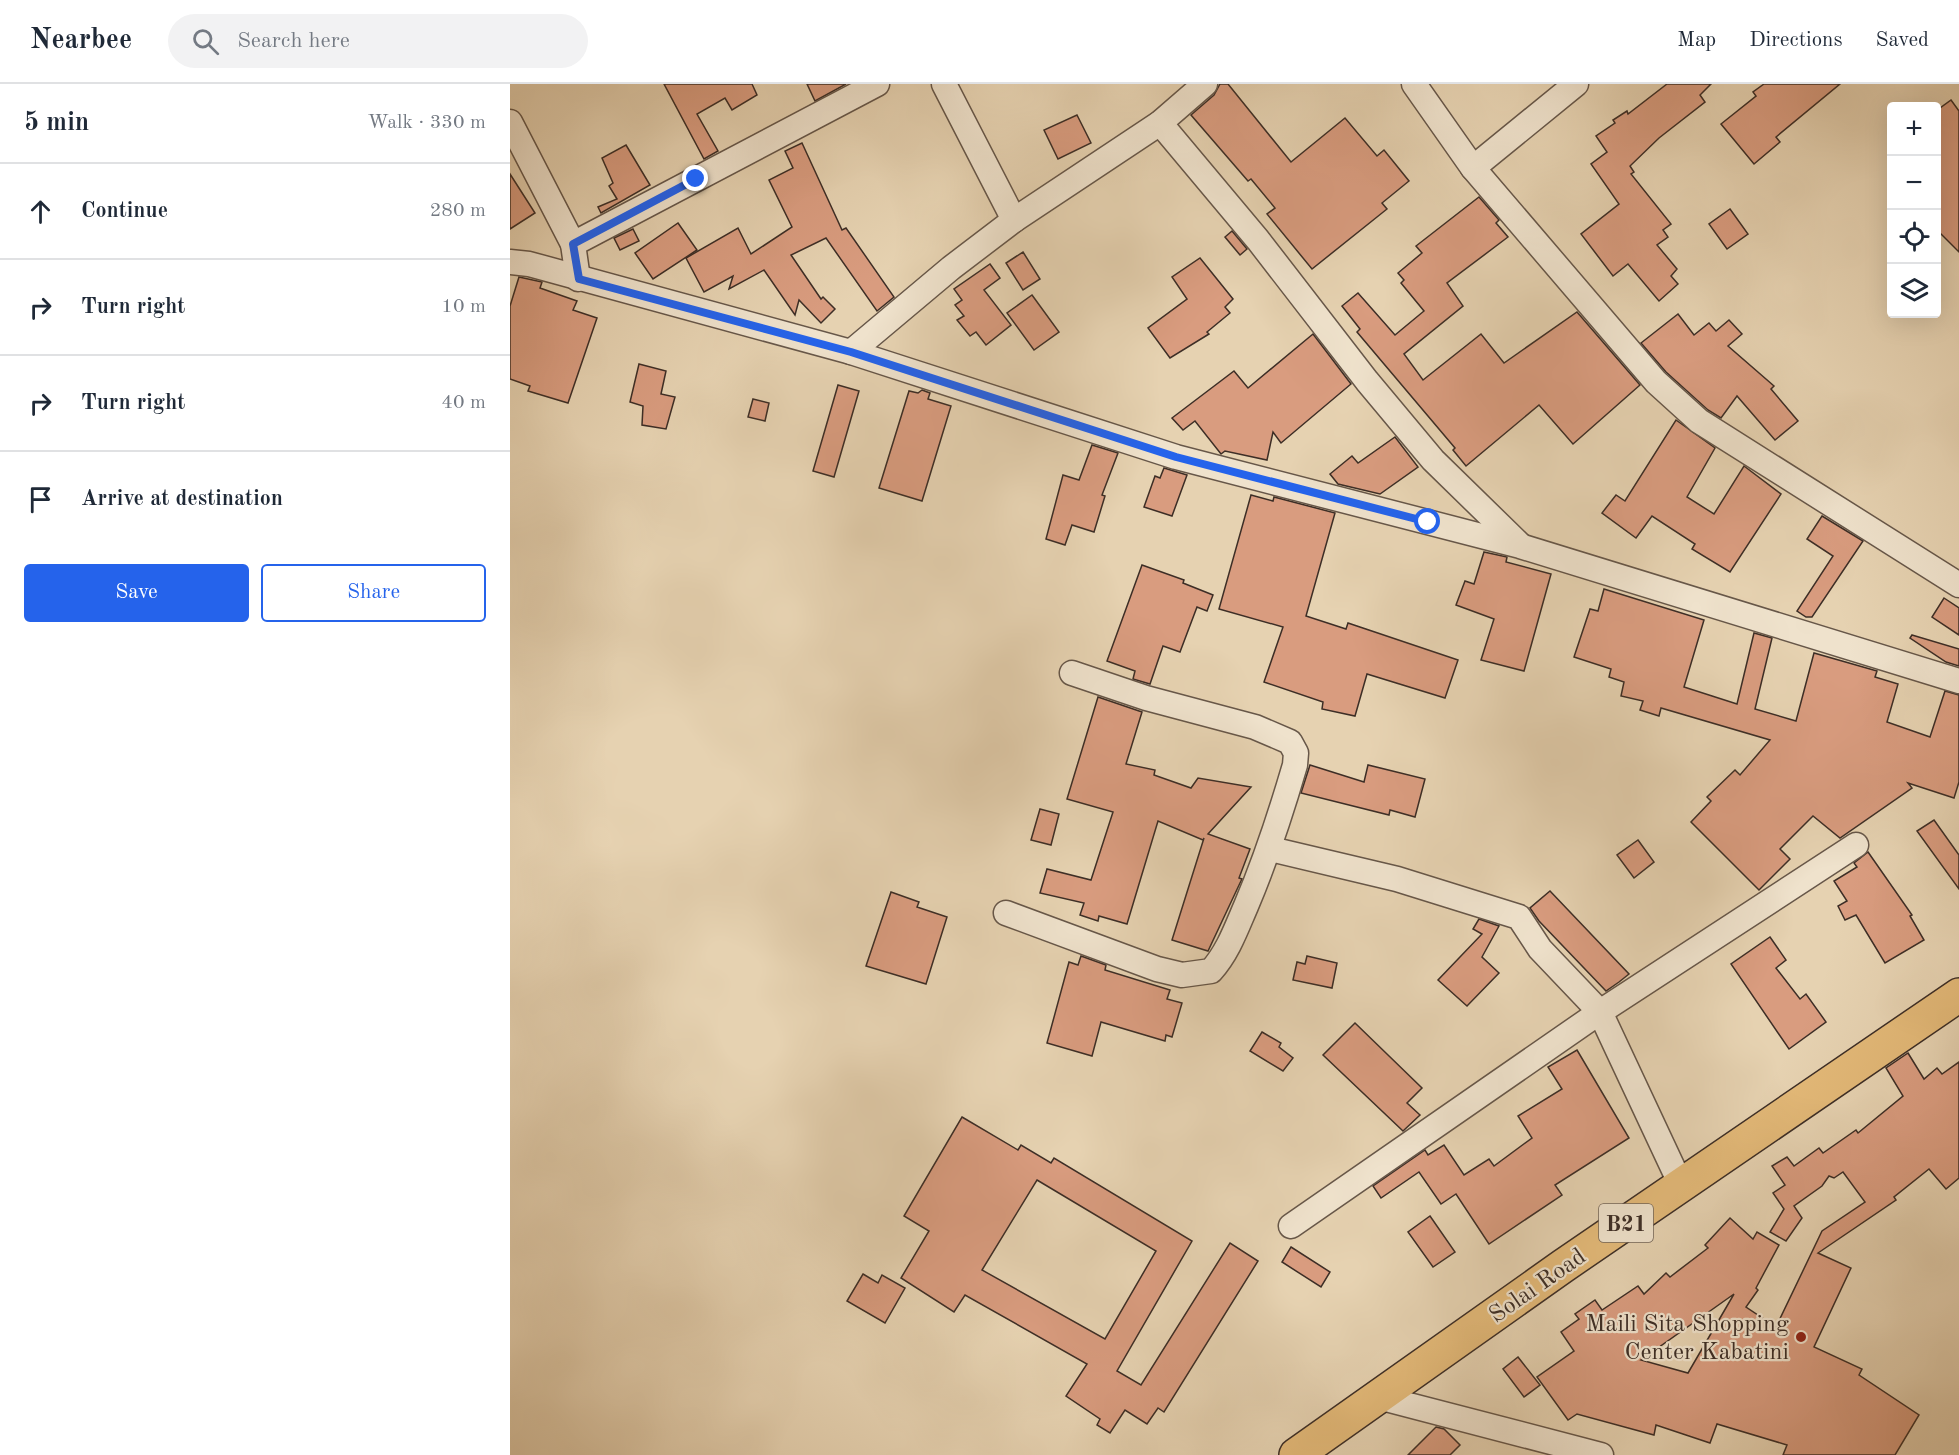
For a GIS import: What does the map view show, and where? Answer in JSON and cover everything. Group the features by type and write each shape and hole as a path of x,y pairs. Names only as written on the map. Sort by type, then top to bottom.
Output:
{"highway":[{"name":"Solai Road","path":"1296,1455 1681,1185 1959,995"}],"street":[{"path":"573,244 877,84"},
{"path":"944,84 1014,220"},
{"path":"851,352 951,268 1014,220 1160,123 1204,84"},
{"path":"1414,84 1473,168 1656,382 1700,421 1959,585"},
{"path":"1473,168 1576,84"},
{"path":"510,122 573,244 579,279"},
{"path":"1160,123 1258,240 1367,381 1433,460 1520,546"},
{"path":"510,262 529,264 851,352 1176,457 1520,546 1959,681"},
{"path":"1006,913 1139,963 1182,975 1211,971 1222,959 1270,849 1295,765 1296,753 1290,742 1255,727 1146,698 1072,673"},
{"path":"1291,1226 1600,1012 1856,845"},
{"path":"1270,849 1397,879 1519,917 1540,949 1600,1012 1681,1185"},
{"path":"1378,1397 1601,1455"}],"building":[{"path":"664,84 752,84 757,95 732,110 725,98 697,114 718,151 704,159"},
{"path":"807,84 846,84 815,101"},
{"path":"1220,84 1228,84 1291,162 1345,118 1377,156 1384,150 1409,181 1382,203 1387,209 1312,269 1267,214 1275,208 1251,179 1248,181 1191,115 1214,95"},
{"path":"1667,84 1711,84 1700,95 1705,102 1659,138 1630,166 1634,172 1631,174 1671,224 1663,230 1668,237 1657,245 1677,269 1671,276 1678,284 1659,301 1628,264 1613,276 1581,234 1619,204 1591,164 1607,152 1596,136 1615,123 1613,120 1627,111 1628,114"},
{"path":"1764,84 1840,84 1776,137 1780,142 1754,164 1721,124 1756,96 1753,92"},
{"path":"1951,100 1959,111 1959,252 1941,234 1941,107"},
{"path":"1077,115 1091,143 1058,159 1044,130"},
{"path":"802,143 842,230 846,228 894,297 877,311 826,238 791,255 821,299 823,297 835,309 821,323 799,300 795,315 764,270 729,289 733,276 704,292 686,258 738,228 751,254 792,227 769,180 793,168 785,151"},
{"path":"626,145 650,185 601,213 598,207 617,199 609,186 613,183 602,158"},
{"path":"510,174 535,213 510,229"},
{"path":"1479,197 1499,220 1496,223 1508,237 1447,283 1463,306 1404,354 1423,380 1481,334 1504,363 1577,312 1640,385 1573,444 1539,405 1466,466 1453,450 1455,448 1357,332 1360,329 1342,306 1358,293 1395,335 1424,311 1401,283 1404,280 1398,273 1422,253 1416,246"},
{"path":"1730,209 1748,234 1727,249 1709,224"},
{"path":"678,223 697,250 653,279 635,253"},
{"path":"633,229 639,241 620,250 614,238"},
{"path":"1232,231 1247,249 1240,255 1225,237"},
{"path":"1023,252 1040,279 1023,290 1006,263"},
{"path":"1200,258 1233,299 1225,307 1230,313 1207,332 1209,334 1170,358 1148,328 1187,299 1172,277"},
{"path":"990,264 1000,278 984,290 1011,325 986,345 976,332 970,336 957,320 964,316 955,305 962,300 954,289"},
{"path":"519,277 542,282 540,288 577,301 573,310 597,318 568,403 528,391 530,386 510,379 510,306"},
{"path":"1032,295 1059,332 1034,350 1007,313"},
{"path":"1678,314 1694,335 1709,323 1716,331 1729,320 1742,334 1728,346 1774,386 1771,389 1798,421 1775,440 1737,396 1721,418 1708,410 1666,372 1641,343"},
{"path":"1313,334 1351,384 1281,443 1273,432 1267,460 1225,451 1221,454 1195,421 1183,430 1172,418 1234,371 1248,388"},
{"path":"639,364 666,371 661,394 675,397 666,429 642,425 643,406 630,402"},
{"path":"838,385 859,391 834,477 813,471"},
{"path":"922,390 930,393 928,399 951,406 922,501 879,488 909,391 918,393"},
{"path":"753,399 769,403 765,421 748,417"},
{"path":"1676,420 1715,448 1687,497 1714,514 1744,466 1781,494 1730,572 1692,549 1695,544 1652,516 1636,538 1602,513 1616,495 1625,501"},
{"path":"1395,437 1418,467 1380,494 1338,484 1330,474 1352,456 1358,463"},
{"path":"1092,445 1118,453 1102,495 1105,496 1094,532 1072,525 1065,545 1046,539 1063,475 1079,480"},
{"path":"1164,468 1187,475 1172,516 1144,507 1155,476 1160,478"},
{"path":"1251,495 1273,501 1274,497 1335,513 1306,616 1346,629 1348,623 1458,660 1445,698 1367,674 1355,716 1322,709 1323,702 1264,682 1283,627 1219,609"},
{"path":"1822,516 1863,541 1812,617 1806,617 1797,611 1833,556 1807,539"},
{"path":"1484,552 1507,557 1506,562 1551,574 1524,671 1481,660 1494,619 1456,605 1465,581 1474,584"},
{"path":"1142,565 1184,580 1183,583 1213,595 1207,611 1197,607 1180,652 1163,646 1150,684 1133,679 1135,671 1107,661"},
{"path":"1604,589 1704,620 1684,687 1737,704 1754,633 1772,638 1755,709 1796,721 1814,653 1877,671 1875,677 1898,684 1887,722 1930,737 1945,691 1959,695 1959,782 1954,798 1908,783 1912,788 1840,838 1813,816 1780,849 1790,859 1759,890 1691,822 1711,801 1707,797 1735,770 1740,775 1770,740 1661,708 1659,716 1640,710 1643,701 1621,696 1624,682 1609,677 1611,669 1574,657 1590,609 1598,611"},
{"path":"1944,598 1959,608 1959,635 1932,617"},
{"path":"1912,635 1959,649 1959,666 1946,662 1910,638"},
{"path":"1098,697 1142,712 1126,764 1155,770 1154,775 1191,788 1198,778 1251,787 1208,834 1250,849 1239,878 1242,879 1208,951 1172,940 1204,838 1203,840 1158,821 1127,924 1099,916 1098,921 1080,915 1084,903 1040,893 1047,869 1091,880 1113,812 1067,799"},
{"path":"1310,765 1364,782 1368,765 1425,779 1415,817 1390,810 1389,815 1301,793"},
{"path":"1040,809 1059,814 1051,845 1031,840"},
{"path":"1934,820 1959,855 1959,889 1917,831"},
{"path":"1638,840 1654,862 1634,878 1617,855"},
{"path":"1868,852 1912,915 1910,916 1924,940 1885,963 1856,915 1845,920 1838,906 1847,901 1834,881 1857,867 1854,863"},
{"path":"1550,891 1629,974 1606,991 1539,921 1530,908"},
{"path":"891,892 919,902 917,907 947,917 926,984 866,966"},
{"path":"1479,919 1499,926 1482,957 1499,973 1467,1006 1438,980 1482,934 1473,929"},
{"path":"1770,937 1786,960 1776,968 1800,999 1806,994 1826,1022 1789,1049 1731,964"},
{"path":"1081,956 1106,965 1105,970 1170,990 1167,999 1182,1003 1172,1037 1166,1035 1165,1041 1101,1022 1092,1056 1047,1043 1069,962 1078,965"},
{"path":"1307,956 1337,963 1332,988 1293,980 1297,962 1305,964"},
{"path":"1355,1023 1422,1088 1407,1103 1420,1115 1403,1131 1323,1055"},
{"path":"1262,1032 1281,1043 1279,1047 1293,1058 1283,1071 1250,1051"},
{"path":"1577,1050 1629,1138 1555,1185 1562,1195 1489,1244 1456,1194 1441,1204 1419,1172 1381,1198 1373,1186 1425,1150 1428,1155 1444,1145 1464,1175 1489,1159 1494,1166 1532,1138 1518,1116 1562,1089 1548,1067"},
{"path":"1908,1053 1924,1079 1937,1068 1942,1074 1959,1062 1959,1178 1946,1189 1929,1169 1894,1197 1896,1200 1818,1253 1851,1268 1814,1347 1862,1369 1859,1375 1919,1415 1895,1455 1783,1455 1787,1445 1717,1424 1710,1443 1656,1425 1654,1435 1577,1414 1568,1420 1537,1377 1574,1351 1561,1332 1579,1319 1575,1314 1595,1300 1602,1310 1638,1286 1644,1294 1666,1273 1670,1277 1708,1248 1705,1245 1730,1218 1753,1239 1757,1232 1779,1245 1756,1288 1758,1290 1746,1307 1776,1327 1822,1231 1865,1202 1843,1172 1834,1178 1829,1176 1822,1186 1794,1206 1802,1218 1786,1241 1770,1232 1784,1209 1773,1193 1785,1185 1772,1166 1787,1157 1794,1166 1819,1148 1823,1153 1856,1130 1858,1133 1903,1096 1886,1068","holes":["1734,1294 1688,1373 1641,1360"]},
{"path":"962,1117 1018,1150 1021,1145 1051,1163 1054,1158 1192,1241 1117,1371 1141,1385 1230,1243 1258,1261 1164,1412 1158,1408 1147,1424 1125,1410 1110,1433 1097,1425 1100,1419 1066,1396 1087,1364 965,1295 954,1312 901,1278 929,1231 904,1216","holes":["1037,1180 1156,1251 1105,1339 982,1270"]},
{"path":"1430,1216 1455,1252 1433,1267 1408,1232"},
{"path":"1291,1247 1330,1272 1321,1287 1282,1262"},
{"path":"863,1274 878,1283 882,1275 905,1288 885,1323 847,1301"},
{"path":"1518,1357 1540,1385 1524,1397 1503,1369"},
{"path":"1436,1427 1444,1429 1460,1445 1450,1455 1408,1455"}],"place":[{"name":"Maili Sita Shopping Center Kabatini","path":"1801,1337"}],"route":[{"path":"696,179 573,244 579,279 851,352 1176,457 1428,522"}]}
